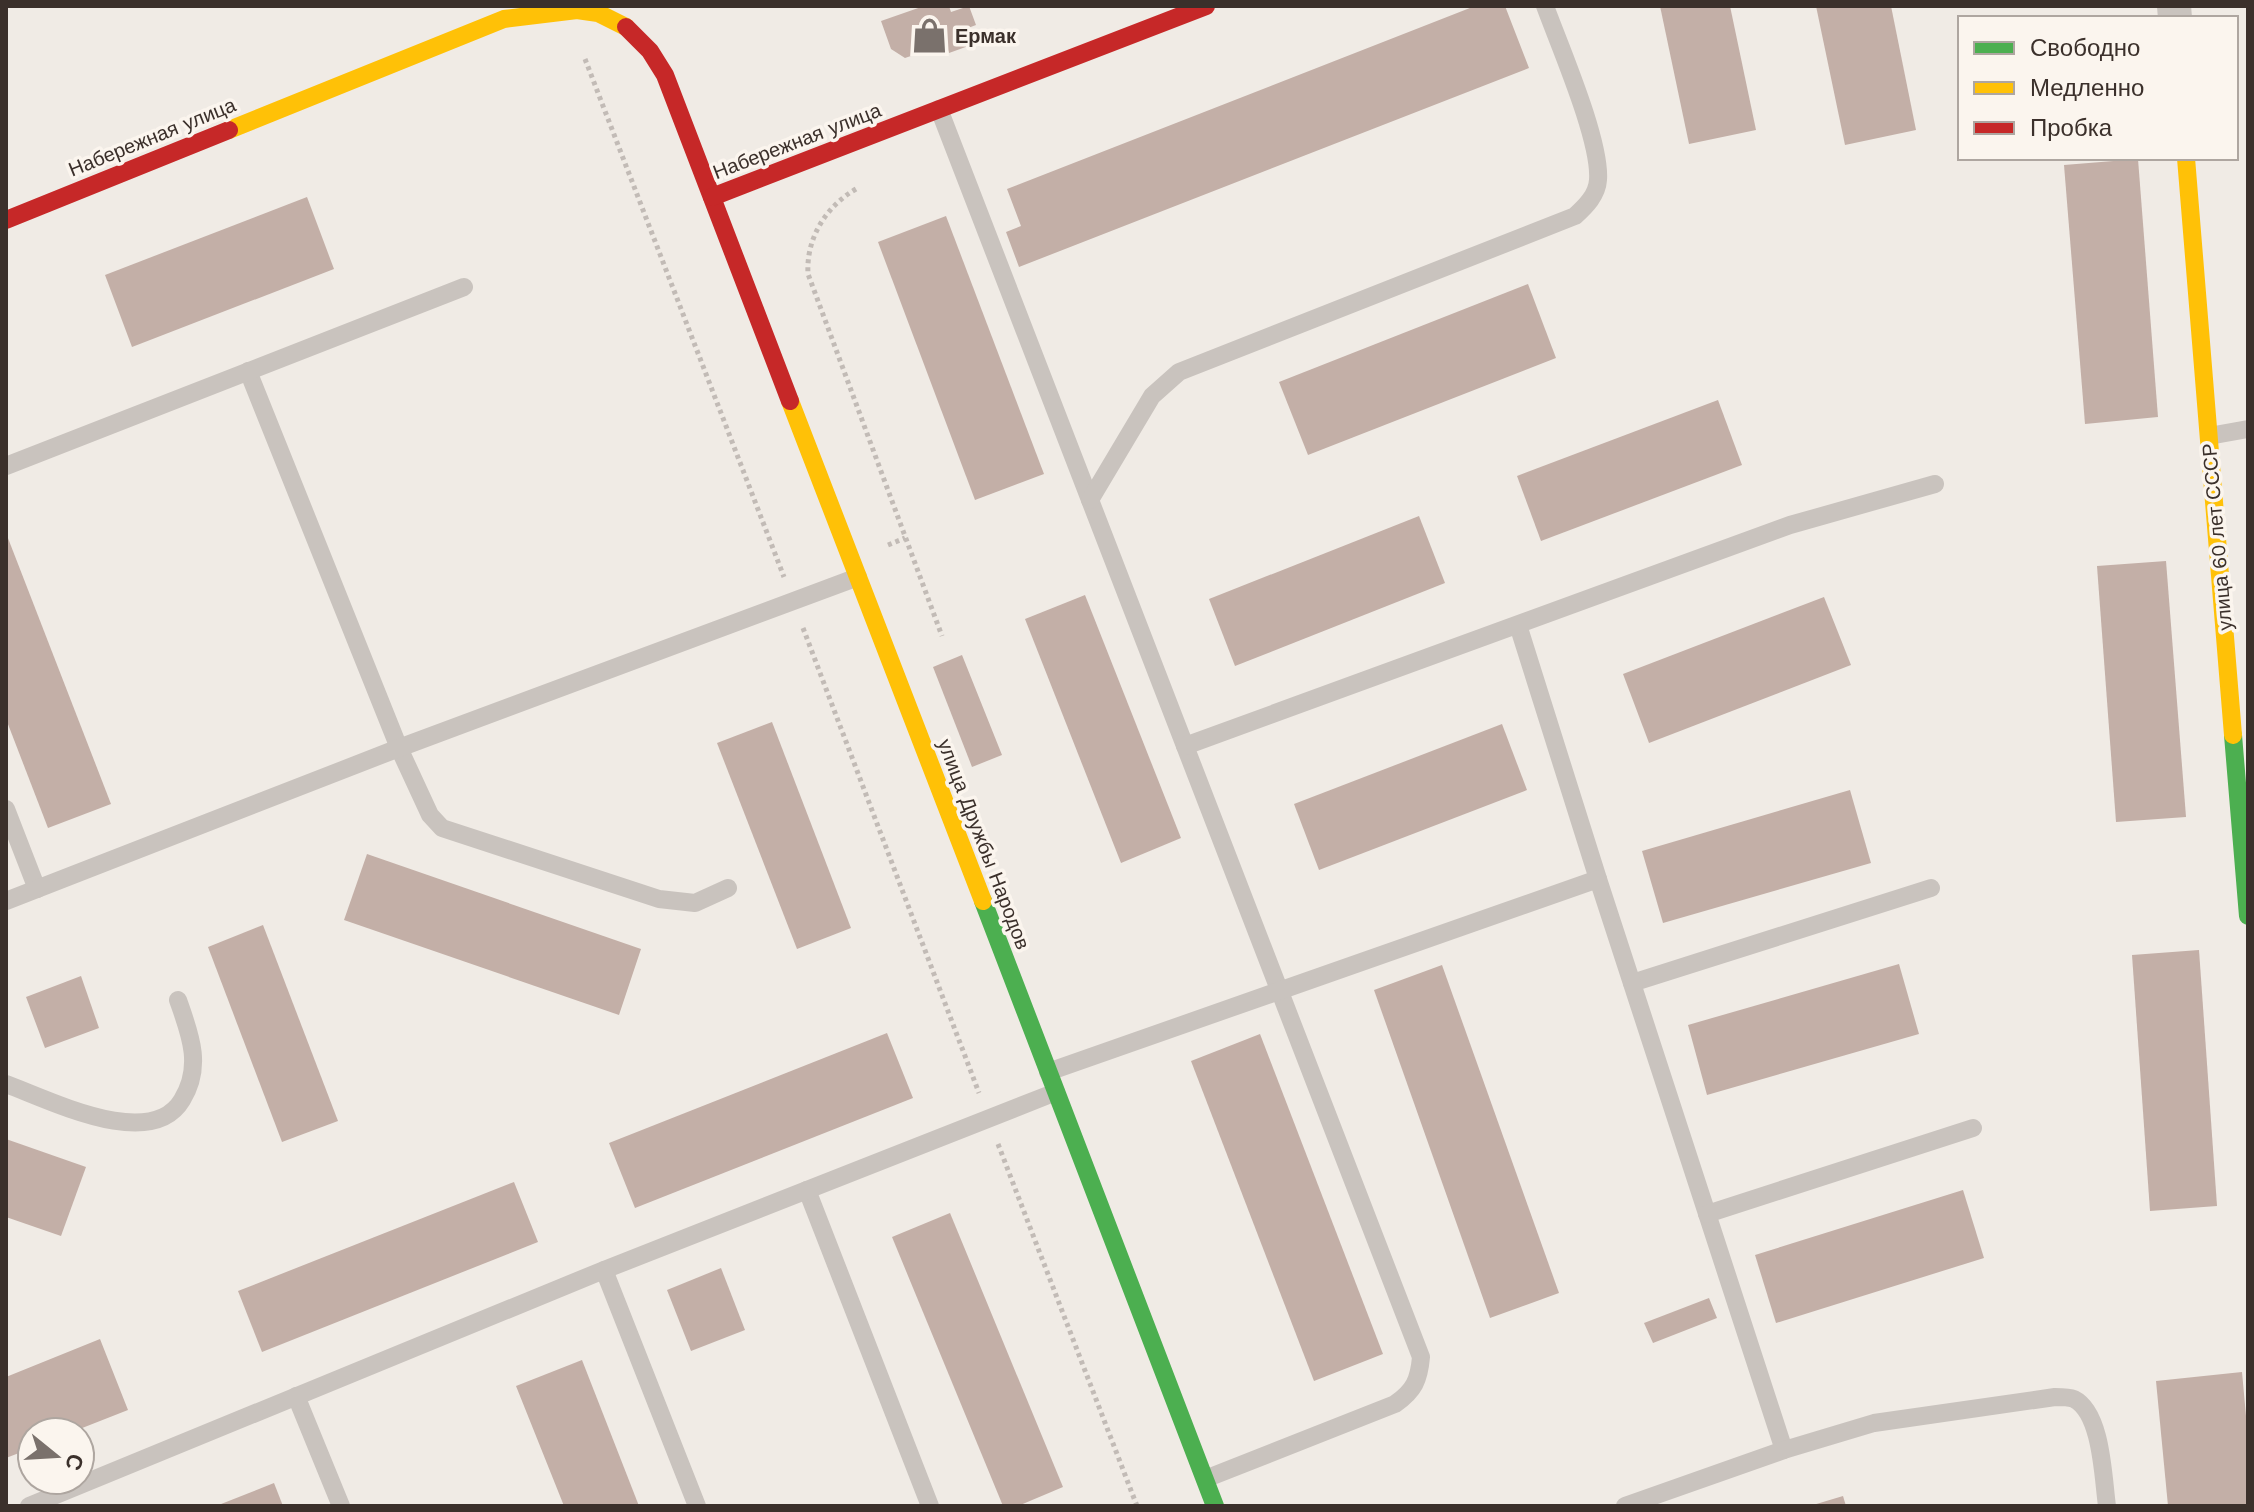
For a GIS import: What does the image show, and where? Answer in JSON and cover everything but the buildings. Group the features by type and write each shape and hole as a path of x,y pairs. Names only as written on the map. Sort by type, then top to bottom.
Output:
{"main road":[{"name":"Набережная улица","path":"6,220 504,19 545,9 574,8 604,14 632,27 653,50 712,197 1206,6"},
{"name":"улица 60 лет СССР","path":"2186,160 2209,436 2241,738 2248,916"},
{"name":"улица Дружбы Народов","path":"712,197 1215,1506"}],"lane":[{"path":"1090,500 1152,396 1179,372 1575,216 1590,201 1598,183 1597,154 1545,6"},
{"path":"939,109 1421,1357 1419,1377 1410,1394 1395,1404 1205,1479"},
{"path":"6,466 464,287"},
{"path":"248,371 399,748 430,815 442,828 659,899 695,903 728,888"},
{"path":"2209,436 2248,429"},
{"path":"1185,746 1790,525 1935,484"},
{"path":"6,901 399,748 858,577"},
{"path":"1518,625 1784,1450"},
{"path":"6,809 37,889"},
{"path":"1048,1072 1598,879"},
{"path":"1632,983 1931,888"},
{"path":"6,1084 114,1122 161,1120 176,1110 189,1089 195,1068 190,1035 178,1000"},
{"path":"29,1506 604,1270 1056,1092"},
{"path":"1707,1214 1973,1128"},
{"path":"807,1190 930,1506"},
{"path":"604,1270 697,1506"},
{"path":"296,1396 341,1506"},
{"path":"1625,1506 1784,1450 1874,1423 2055,1397 2074,1399 2088,1412 2097,1433 2107,1506"}],"path":[{"path":"585,59 1137,1506"},
{"path":"867,185 840,199 826,215 810,246 808,274 942,636"}],"traffic: fast":[{"path":"2233,735 2248,916"},
{"path":"983,901 1215,1506"}],"traffic: slow":[{"path":"229,130 504,19 577,10 598,13 626,27"},
{"path":"2186,160 2233,735"},
{"path":"790,401 983,901"}],"traffic: jam":[{"path":"712,197 1206,6"},
{"path":"626,27 650,51 665,75 790,401"},
{"path":"6,220 229,130"}],"place":[{"name":"Ермак","path":"929,36"}]}
